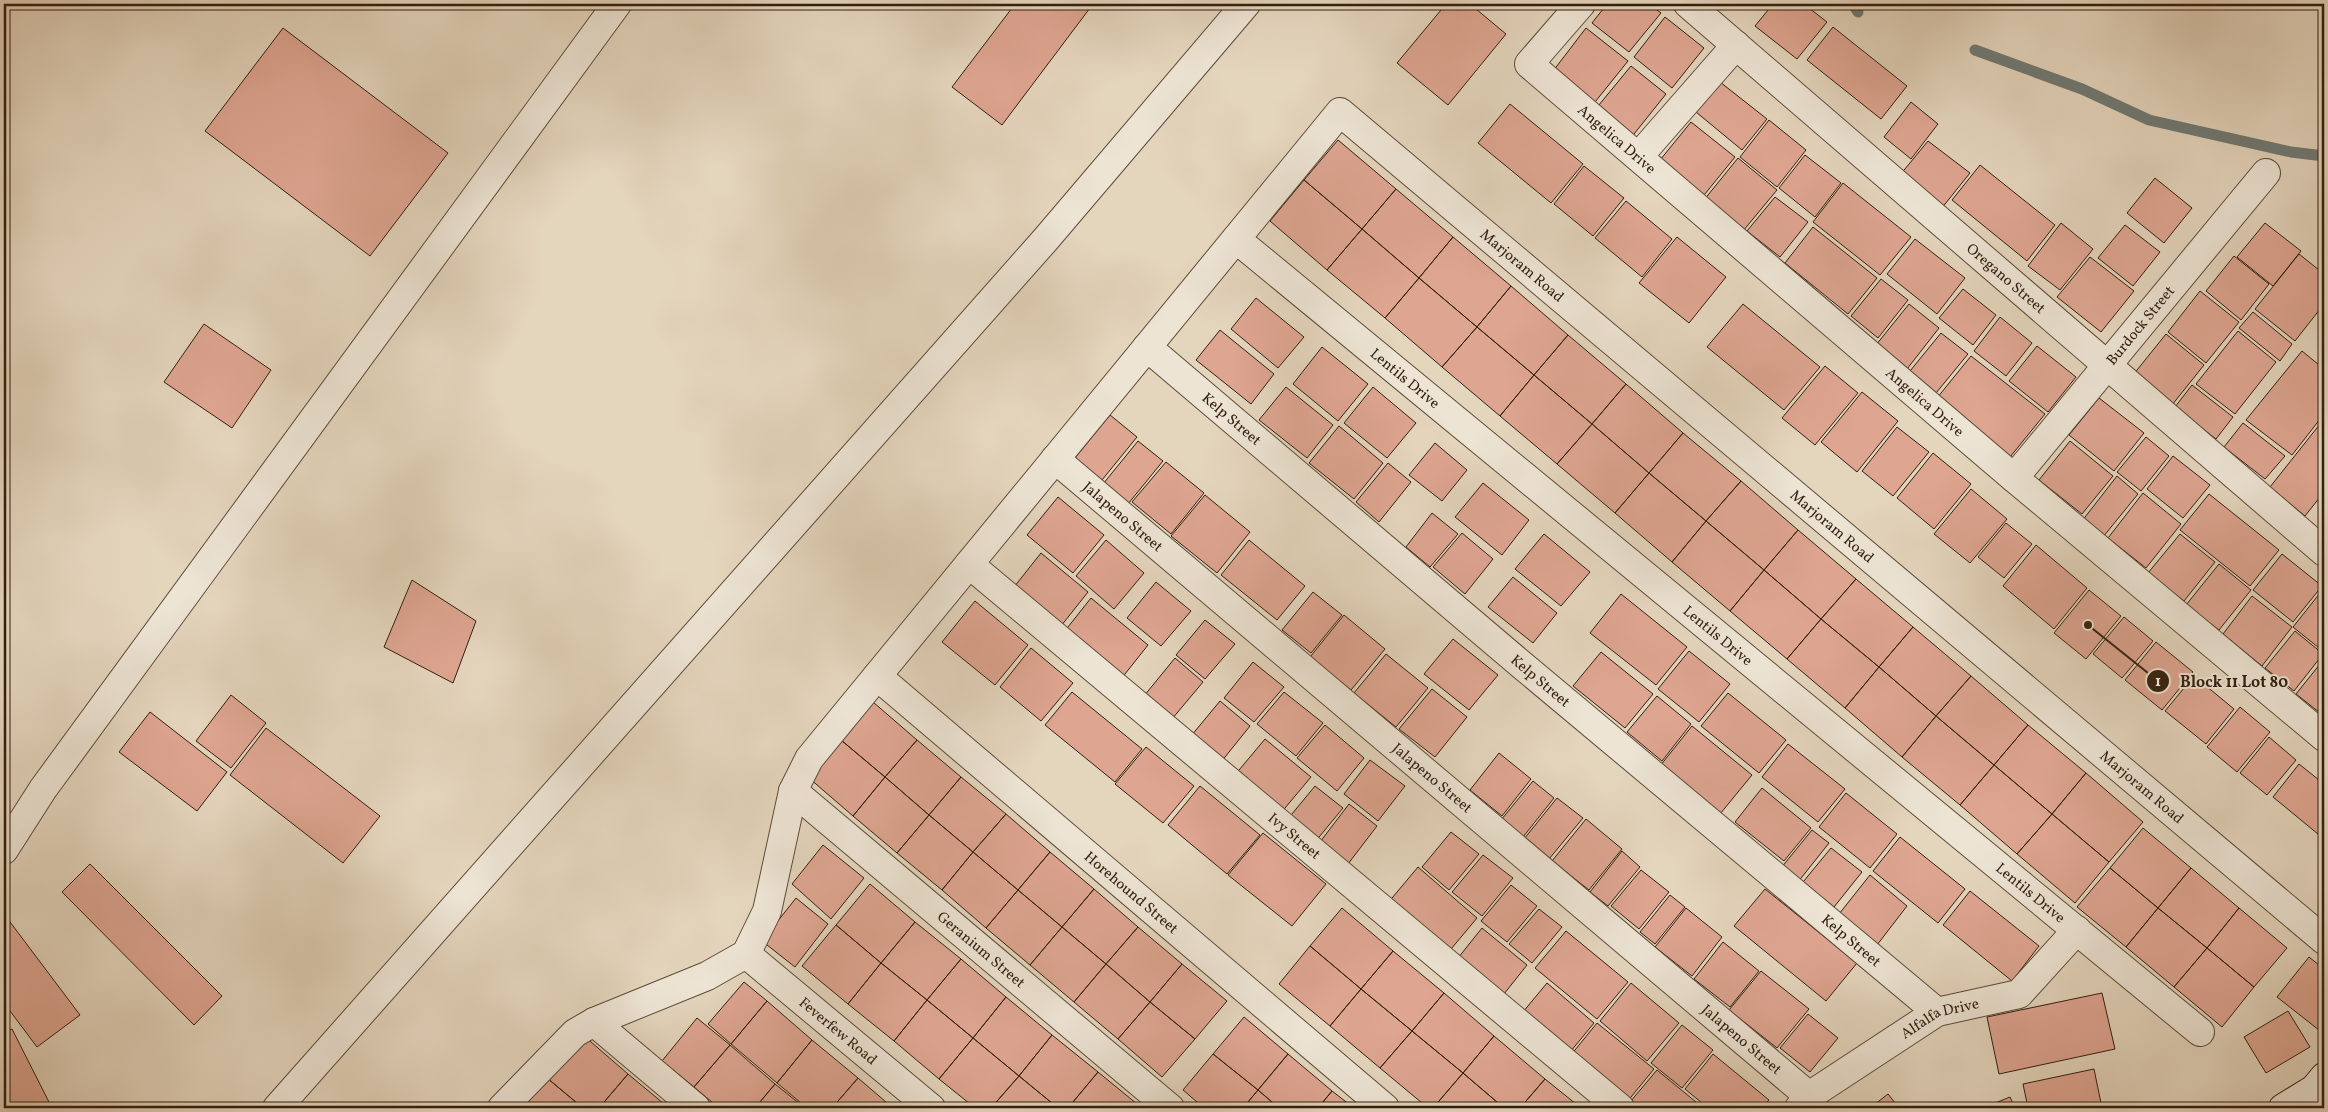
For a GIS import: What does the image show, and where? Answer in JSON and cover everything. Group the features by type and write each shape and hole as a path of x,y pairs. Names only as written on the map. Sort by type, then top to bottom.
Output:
{"street":[{"path":"4,850 49,781 617,4"},
{"path":"277,1108 1046,239 1246,4"},
{"name":"Angelica Drive","path":"1581,4 1529,64 2014,478 2324,737"},
{"name":"Oregano Street","path":"1688,4 2324,552"},
{"path":"1639,156 1736,44"},
{"name":"Marjoram Road","path":"1236,239 1340,112 2324,940"},
{"name":"Burdock Street","path":"2014,478 2266,173"},
{"path":"502,1108 575,1033 594,1022 707,976 746,954 767,911 793,791 809,759 1236,239"},
{"name":"Lentils Drive","path":"1236,239 2200,1032"},
{"name":"Kelp Street","path":"1147,347 1523,666 1937,1012"},
{"name":"Jalapeno Street","path":"1055,459 1804,1102"},
{"name":"Ivy Street","path":"969,564 1620,1108"},
{"name":"Horehound Street","path":"877,676 1385,1108"},
{"name":"Geranium Street","path":"793,791 1170,1108"},
{"name":"Alfalfa Drive","path":"1804,1102 1937,1012 2019,994 2076,930"},
{"name":"Feverfew Road","path":"746,954 931,1108"},
{"path":"594,1022 696,1108"},
{"path":"2283,1108 2314,1089 2324,1077"}],"building":[{"path":"1015,4 1093,4 1002,125 952,87"},
{"path":"1446,4 1470,4 1506,34 1448,105 1397,63"},
{"path":"1607,4 1649,4 1661,13 1629,52 1592,23"},
{"path":"1773,4 1804,4 1827,22 1797,59 1755,26"},
{"path":"1665,17 1704,48 1672,88 1634,57"},
{"path":"1833,27 1907,86 1881,119 1807,60"},
{"path":"283,28 448,153 370,256 205,131"},
{"path":"1586,28 1628,61 1591,107 1550,75"},
{"path":"1631,66 1666,94 1630,139 1594,111"},
{"path":"1720,82 1767,119 1742,150 1696,112"},
{"path":"1911,102 1938,124 1911,159 1884,137"},
{"path":"1510,104 1583,164 1551,203 1478,143"},
{"path":"1769,120 1806,150 1777,187 1740,157"},
{"path":"1691,122 1735,157 1700,200 1656,165"},
{"path":"1338,140 1396,189 1362,229 1304,180"},
{"path":"1928,141 1970,173 1941,209 1900,175"},
{"path":"1805,155 1841,183 1815,217 1779,188"},
{"path":"1738,158 1777,190 1743,231 1704,200"},
{"path":"1980,165 2055,225 2027,261 1952,200"},
{"path":"1584,166 1624,198 1593,236 1554,204"},
{"path":"2155,178 2192,208 2164,243 2127,213"},
{"path":"1304,180 1362,229 1327,270 1270,221"},
{"path":"1843,183 1911,237 1880,275 1813,222"},
{"path":"1396,189 1453,237 1419,278 1362,229"},
{"path":"1775,197 1808,222 1780,257 1747,231"},
{"path":"1626,201 1672,239 1642,277 1595,238"},
{"path":"2061,223 2093,249 2060,290 2028,266"},
{"path":"2265,223 2301,251 2273,286 2237,257"},
{"path":"2125,225 2160,252 2133,286 2098,258"},
{"path":"1813,227 1877,278 1848,314 1785,263"},
{"path":"1362,229 1419,278 1385,318 1327,270"},
{"path":"1453,237 1511,286 1477,327 1419,278"},
{"path":"1677,237 1726,277 1689,323 1639,283"},
{"path":"1915,239 1965,278 1937,314 1887,274"},
{"path":"2299,254 2324,274 2324,304 2295,341 2255,309"},
{"path":"2234,256 2269,284 2241,320 2206,291"},
{"path":"2090,257 2134,291 2101,332 2057,297"},
{"path":"1419,278 1477,327 1442,367 1385,318"},
{"path":"1881,279 1908,300 1878,338 1851,316"},
{"path":"1511,286 1568,335 1534,375 1477,327"},
{"path":"1963,289 1996,315 1973,345 1939,318"},
{"path":"2200,291 2239,322 2206,363 2168,332"},
{"path":"1256,298 1304,337 1278,368 1231,329"},
{"path":"1743,304 1820,367 1784,410 1707,347"},
{"path":"1909,304 1939,328 1907,369 1876,345"},
{"path":"2253,312 2292,344 2280,361 2239,328"},
{"path":"2000,317 2032,343 2006,376 1974,351"},
{"path":"204,324 271,370 232,428 164,382"},
{"path":"1477,327 1534,375 1500,416 1442,367"},
{"path":"1220,330 1274,374 1251,404 1196,360"},
{"path":"2238,331 2276,362 2235,414 2196,384"},
{"path":"1941,333 1968,354 1936,393 1910,371"},
{"path":"2166,334 2204,365 2172,405 2133,375"},
{"path":"1568,335 1626,384 1592,424 1534,375"},
{"path":"2037,346 2076,377 2048,412 2009,381"},
{"path":"1322,347 1368,384 1338,421 1293,384"},
{"path":"2302,351 2324,369 2324,414 2292,455 2246,420"},
{"path":"1971,356 2045,414 2010,457 1937,398"},
{"path":"1825,366 1858,393 1815,445 1782,418"},
{"path":"1534,375 1592,424 1557,464 1500,416"},
{"path":"1626,384 1683,433 1649,473 1592,424"},
{"path":"2192,385 2233,417 2216,439 2175,407"},
{"path":"1286,387 1333,425 1307,458 1259,420"},
{"path":"1373,387 1416,423 1387,458 1344,423"},
{"path":"1862,392 1898,421 1857,472 1821,442"},
{"path":"2099,398 2144,433 2114,471 2069,435"},
{"path":"1110,415 1137,437 1102,480 1075,458"},
{"path":"2324,419 2324,492 2305,516 2270,487"},
{"path":"2243,423 2285,456 2265,479 2224,447"},
{"path":"1592,424 1649,473 1615,513 1557,464"},
{"path":"1339,426 1383,463 1354,499 1309,463"},
{"path":"1897,427 1929,452 1893,496 1862,471"},
{"path":"1683,433 1741,481 1706,521 1649,473"},
{"path":"2146,437 2169,456 2141,491 2117,472"},
{"path":"1138,441 1163,461 1128,504 1103,484"},
{"path":"2070,441 2113,476 2082,514 2039,480"},
{"path":"1435,443 1467,470 1442,501 1409,475"},
{"path":"1933,453 1971,484 1934,529 1897,498"},
{"path":"2173,456 2210,485 2183,518 2147,489"},
{"path":"1166,462 1204,493 1171,534 1132,502"},
{"path":"1388,463 1411,482 1379,522 1356,502"},
{"path":"1649,473 1706,521 1672,562 1615,513"},
{"path":"2117,476 2138,494 2103,537 2082,521"},
{"path":"1741,481 1798,530 1764,570 1706,521"},
{"path":"1483,483 1529,520 1502,555 1455,517"},
{"path":"1971,489 2007,519 1970,563 1934,534"},
{"path":"2143,493 2181,524 2146,568 2108,538"},
{"path":"2209,494 2279,550 2250,586 2180,530"},
{"path":"1205,495 1250,532 1217,573 1171,536"},
{"path":"1058,497 1104,535 1073,573 1027,535"},
{"path":"1432,513 1458,534 1430,567 1406,547"},
{"path":"1706,521 1764,570 1730,611 1672,562"},
{"path":"2006,523 2032,544 2004,578 1978,557"},
{"path":"1798,530 1856,579 1821,619 1764,570"},
{"path":"1462,533 1493,559 1465,594 1433,567"},
{"path":"1544,534 1590,572 1561,606 1515,569"},
{"path":"2180,534 2215,562 2184,601 2148,573"},
{"path":"1106,540 1144,573 1114,609 1076,576"},
{"path":"1249,540 1305,586 1277,620 1221,575"},
{"path":"2036,545 2087,588 2054,629 2003,586"},
{"path":"1041,553 1088,592 1061,626 1014,587"},
{"path":"2282,554 2322,586 2293,622 2253,590"},
{"path":"2219,564 2251,590 2219,630 2186,605"},
{"path":"1764,570 1821,619 1787,659 1730,611"},
{"path":"1513,577 1557,613 1533,643 1488,607"},
{"path":"1856,579 1913,627 1879,667 1821,619"},
{"path":"412,580 476,621 453,683 384,647"},
{"path":"1156,582 1191,611 1161,646 1127,618"},
{"path":"2324,588 2324,652 2293,627"},
{"path":"2089,590 2121,616 2086,659 2054,633"},
{"path":"1313,592 1342,615 1311,653 1282,630"},
{"path":"1621,594 1687,647 1656,685 1590,633"},
{"path":"2252,596 2292,627 2262,666 2223,634"},
{"path":"1091,598 1148,645 1121,679 1064,632"},
{"path":"975,601 1028,645 995,685 942,642"},
{"path":"1344,615 1385,649 1351,690 1310,657"},
{"path":"2124,617 2153,641 2122,678 2093,654"},
{"path":"1821,619 1879,667 1845,708 1787,659"},
{"path":"1205,620 1235,644 1205,679 1176,655"},
{"path":"1913,627 1971,676 1936,716 1879,667"},
{"path":"2295,631 2323,654 2294,691 2265,668"},
{"path":"1453,639 1498,675 1469,710 1424,674"},
{"path":"2156,642 2193,672 2162,710 2125,680"},
{"path":"1031,648 1073,683 1041,721 1000,687"},
{"path":"1689,651 1730,684 1699,722 1658,689"},
{"path":"1601,652 1653,694 1625,728 1573,686"},
{"path":"1386,654 1428,688 1396,727 1354,693"},
{"path":"1175,658 1203,682 1172,719 1144,696"},
{"path":"2324,659 2324,716 2296,694"},
{"path":"1253,662 1284,687 1254,722 1224,698"},
{"path":"1879,667 1936,716 1902,757 1845,708"},
{"path":"1971,676 2028,725 1994,765 1936,716"},
{"path":"2194,676 2234,709 2206,744 2165,711"},
{"path":"1432,689 1467,717 1435,757 1399,729"},
{"path":"1072,692 1142,749 1115,782 1045,725"},
{"path":"1284,692 1323,723 1296,756 1257,724"},
{"path":"1728,693 1786,740 1759,773 1701,726"},
{"path":"231,695 266,723 231,768 196,741"},
{"path":"1657,696 1691,724 1662,761 1627,732"},
{"path":"1220,701 1250,726 1221,762 1191,736"},
{"path":"873,702 917,740 885,777 841,740"},
{"path":"2240,707 2270,732 2237,772 2207,747"},
{"path":"150,712 227,772 197,811 119,752"},
{"path":"1936,716 1994,765 1960,805 1902,757"},
{"path":"1325,725 1364,758 1337,791 1297,758"},
{"path":"2028,725 2086,773 2052,814 1994,765"},
{"path":"1692,726 1752,775 1720,814 1660,766"},
{"path":"266,728 380,816 343,863 230,775"},
{"path":"2269,737 2296,760 2267,795 2240,773"},
{"path":"1265,739 1311,777 1280,814 1234,776"},
{"path":"841,740 885,777 853,816 809,778"},
{"path":"917,740 961,777 929,815 885,777"},
{"path":"1788,744 1845,789 1818,822 1762,777"},
{"path":"1146,747 1194,786 1163,823 1115,784"},
{"path":"1499,753 1531,779 1502,816 1470,790"},
{"path":"1370,760 1405,786 1378,821 1344,794"},
{"path":"2299,764 2324,784 2324,839 2273,797"},
{"path":"1994,765 2052,814 2017,854 1960,805"},
{"path":"2086,773 2143,822 2109,862 2052,814"},
{"path":"885,777 929,815 897,853 853,816"},
{"path":"961,777 1006,814 973,852 929,815"},
{"path":"1533,781 1554,798 1523,837 1501,820"},
{"path":"1200,786 1260,835 1227,874 1168,825"},
{"path":"1315,786 1343,808 1315,842 1287,820"},
{"path":"1762,788 1811,828 1784,861 1735,822"},
{"path":"1846,793 1897,834 1870,868 1819,827"},
{"path":"1557,798 1583,818 1549,859 1524,839"},
{"path":"1349,804 1377,826 1348,864 1320,842"},
{"path":"1006,814 1050,852 1018,890 973,852"},
{"path":"2052,814 2109,862 2075,903 2017,854"},
{"path":"929,815 973,852 942,890 897,853"},
{"path":"1586,819 1622,849 1589,890 1552,861"},
{"path":"2143,828 2191,868 2158,908 2110,868"},
{"path":"1812,830 1829,843 1798,882 1781,868"},
{"path":"1451,832 1479,854 1449,890 1422,867"},
{"path":"1263,833 1326,884 1292,926 1228,875"},
{"path":"1900,837 1965,889 1938,923 1873,871"},
{"path":"823,845 864,878 831,919 792,884"},
{"path":"1831,848 1862,872 1834,907 1803,882"},
{"path":"1622,851 1640,867 1608,906 1590,892"},
{"path":"973,852 1018,890 986,928 942,890"},
{"path":"1050,852 1094,889 1062,927 1018,890"},
{"path":"1483,855 1513,878 1482,916 1452,892"},
{"path":"90,864 222,996 194,1025 62,892"},
{"path":"1418,867 1477,918 1446,955 1387,904"},
{"path":"2110,868 2158,908 2126,947 2077,907"},
{"path":"2191,868 2239,908 2207,948 2158,908"},
{"path":"1641,870 1669,892 1639,929 1611,906"},
{"path":"1870,875 1907,906 1877,945 1839,914"},
{"path":"870,884 915,922 881,963 836,925"},
{"path":"1511,885 1537,906 1507,942 1481,921"},
{"path":"1094,889 1138,927 1106,964 1062,927"},
{"path":"1765,889 1857,963 1826,1001 1734,926"},
{"path":"1018,890 1062,927 1030,965 986,928"},
{"path":"1970,891 2039,946 2012,981 1943,925"},
{"path":"1670,895 1685,907 1655,944 1640,932"},
{"path":"796,898 828,924 795,967 762,941"},
{"path":"1342,908 1393,951 1361,989 1310,946"},
{"path":"1686,908 1722,937 1692,976 1655,947"},
{"path":"2158,908 2207,948 2174,987 2126,947"},
{"path":"2239,908 2287,948 2254,987 2207,948"},
{"path":"1539,909 1562,927 1532,963 1509,944"},
{"path":"4,914 80,1015 37,1047 4,1003"},
{"path":"915,922 961,959 927,1000 881,963"},
{"path":"836,925 881,963 848,1004 802,966"},
{"path":"1062,927 1106,964 1074,1002 1030,965"},
{"path":"1138,927 1182,964 1150,1002 1106,964"},
{"path":"1482,928 1527,965 1500,999 1454,963"},
{"path":"1566,931 1628,982 1597,1019 1535,968"},
{"path":"1723,942 1759,971 1730,1007 1694,979"},
{"path":"1310,946 1361,989 1330,1026 1279,984"},
{"path":"2207,948 2254,987 2222,1027 2174,987"},
{"path":"1393,951 1444,993 1412,1031 1361,989"},
{"path":"2309,957 2324,969 2324,1034 2277,997"},
{"path":"961,959 1006,997 973,1038 927,1000"},
{"path":"881,963 927,1000 894,1041 848,1004"},
{"path":"1106,964 1150,1002 1118,1039 1074,1002"},
{"path":"1182,964 1227,1001 1195,1039 1150,1002"},
{"path":"1761,971 1809,1009 1777,1048 1729,1010"},
{"path":"744,982 767,1001 731,1044 708,1024"},
{"path":"1547,983 1594,1023 1566,1057 1518,1018"},
{"path":"1631,983 1679,1023 1647,1061 1600,1021"},
{"path":"1361,989 1412,1031 1380,1068 1330,1026"},
{"path":"1444,993 1494,1036 1463,1073 1412,1031"},
{"path":"2102,993 2115,1049 1999,1074 1987,1017"},
{"path":"1006,997 1052,1035 1019,1076 973,1038"},
{"path":"927,1000 973,1038 939,1079 894,1041"},
{"path":"767,1001 812,1040 777,1083 731,1044"},
{"path":"1150,1002 1195,1039 1162,1077 1118,1039"},
{"path":"2288,1011 2310,1047 2266,1073 2244,1037"},
{"path":"1808,1014 1838,1038 1810,1072 1780,1048"},
{"path":"1244,1017 1288,1054 1258,1090 1213,1054"},
{"path":"697,1018 730,1045 694,1087 662,1061"},
{"path":"1597,1023 1654,1069 1622,1108 1566,1061"},
{"path":"1682,1025 1713,1050 1682,1088 1651,1063"},
{"path":"12,1029 52,1108 5,1108 4,1032"},
{"path":"1412,1031 1463,1073 1433,1108 1428,1108 1380,1068"},
{"path":"583,1035 628,1074 599,1108 583,1108 547,1078"},
{"path":"1052,1035 1098,1072 1068,1108 1058,1108 1019,1076"},
{"path":"1494,1036 1545,1079 1520,1108 1504,1108 1463,1073"},
{"path":"973,1038 1019,1076 991,1108 975,1108 939,1079"},
{"path":"812,1040 858,1078 832,1108 807,1108 777,1083"},
{"path":"730,1045 775,1084 755,1108 719,1108 694,1087"},
{"path":"1213,1054 1258,1090 1243,1108 1204,1108 1183,1090"},
{"path":"1288,1054 1332,1091 1318,1108 1279,1108 1258,1090"},
{"path":"1713,1054 1769,1100 1762,1108 1708,1108 1685,1089"},
{"path":"2094,1069 2102,1108 2028,1108 2023,1084"},
{"path":"1657,1070 1696,1102 1691,1108 1625,1108"},
{"path":"1098,1072 1142,1108 1068,1108"},
{"path":"1463,1073 1504,1108 1433,1108"},
{"path":"628,1074 669,1108 599,1108"},
{"path":"1019,1076 1058,1108 991,1108"},
{"path":"547,1078 583,1108 521,1108"},
{"path":"858,1078 893,1108 832,1108"},
{"path":"1545,1079 1581,1108 1520,1108"},
{"path":"775,1084 805,1108 755,1108"},
{"path":"1258,1090 1279,1108 1243,1108"},
{"path":"1332,1091 1354,1108 1318,1108"},
{"path":"1888,1094 1899,1108 1870,1108"},
{"path":"2010,1097 2015,1108 1983,1108"}],"waterway":[{"path":"1853,4 1858,12"},
{"path":"1975,50 2082,89 2149,120 2291,152 2324,156"}],"place":[{"name":"Block 11 Lot 80","path":"2088,625"}]}
